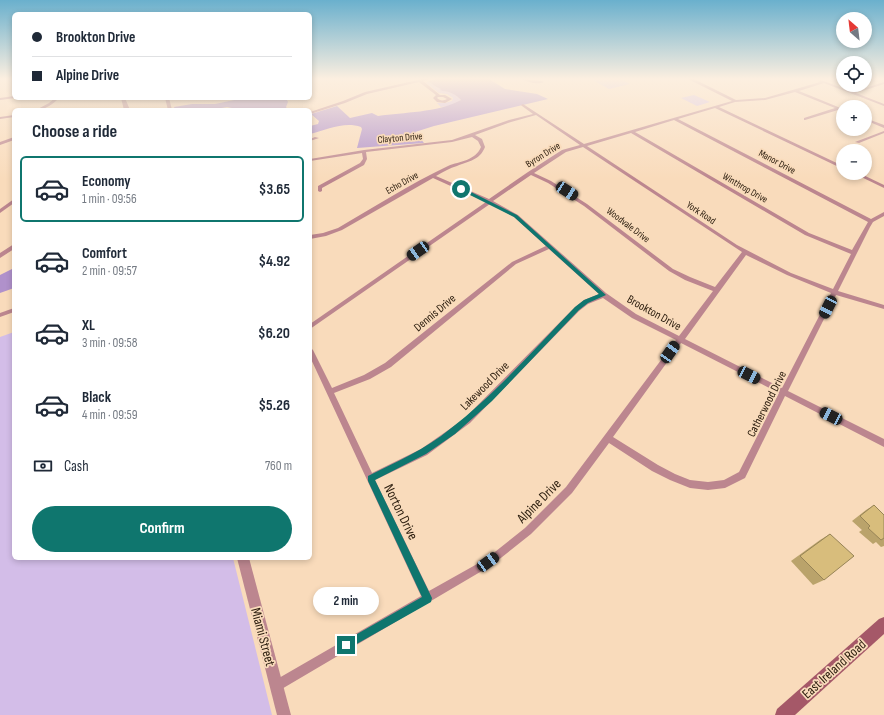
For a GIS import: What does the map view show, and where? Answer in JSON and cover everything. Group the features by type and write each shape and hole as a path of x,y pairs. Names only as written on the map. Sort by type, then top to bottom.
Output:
{"main road":[{"name":"East Ireland Road","path":"783,715 884,624"}],"street":[{"name":"York Road","path":"533,112 745,252 789,275 835,292 884,307"},
{"name":"Byron Drive","path":"312,325 558,154 583,145 698,112"},
{"path":"727,112 836,165"},
{"path":"805,119 829,112"},
{"name":"Clayton Drive","path":"312,160 364,151 435,144 472,135 510,121 536,114"},
{"path":"0,118 12,116"},
{"name":"Manor Drive","path":"675,119 871,221"},
{"path":"872,122 884,127"},
{"name":"Winthrop Drive","path":"631,131 807,234 854,253"},
{"path":"856,142 884,132"},
{"name":"Echo Drive","path":"312,237 324,235 340,229 433,176 456,164 472,160 480,154 483,147 482,143 472,135"},
{"path":"312,139 317,138"},
{"path":"0,144 12,139"},
{"path":"320,191 320,187 362,164 365,159 364,151"},
{"name":"Woodvale Drive","path":"530,173 546,179 577,197 671,269 716,290"},
{"name":"Brookton Drive","path":"433,176 489,201 516,216 604,295 634,316 884,443"},
{"path":"870,180 884,187"},
{"path":"0,211 12,203"},
{"path":"871,221 884,214"},
{"name":"Catherwood Drive","path":"608,438 666,473 683,481 702,486 723,485 736,480 745,472 871,221"},
{"name":"Dennis Drive","path":"330,392 367,377 388,365 514,263 550,246"},
{"path":"0,256 12,247"},
{"name":"Alpine Drive","path":"276,686 488,562 528,531 556,505 569,490 745,252"},
{"name":"Lakewood Drive","path":"370,478 424,452 453,432 489,399 577,309 586,302 604,295"},
{"path":"0,315 12,311"},
{"name":"Norton Drive","path":"312,354 427,598"},
{"name":"Miami Street","path":"244,560 284,715"}],"shaded area":[{"path":"316,112 344,112 350,118 372,113 378,116 409,112 492,112 415,132 424,143 357,148 362,129 361,127 355,125 336,127 312,133 312,126 318,124 319,121 312,115"},
{"path":"12,269 12,289 0,293 0,275"},
{"path":"12,333 12,560 233,560 272,715 0,715 0,337"}],"building":[{"path":"874,505 884,515 884,538 881,540 868,528 870,526 860,516"},
{"path":"830,534 854,556 824,580 800,556"}],"route":[{"path":"346,645 427,598 370,478 424,452 453,432 467,421 577,309 591,299 604,295 516,216 489,201 461,189"}]}
